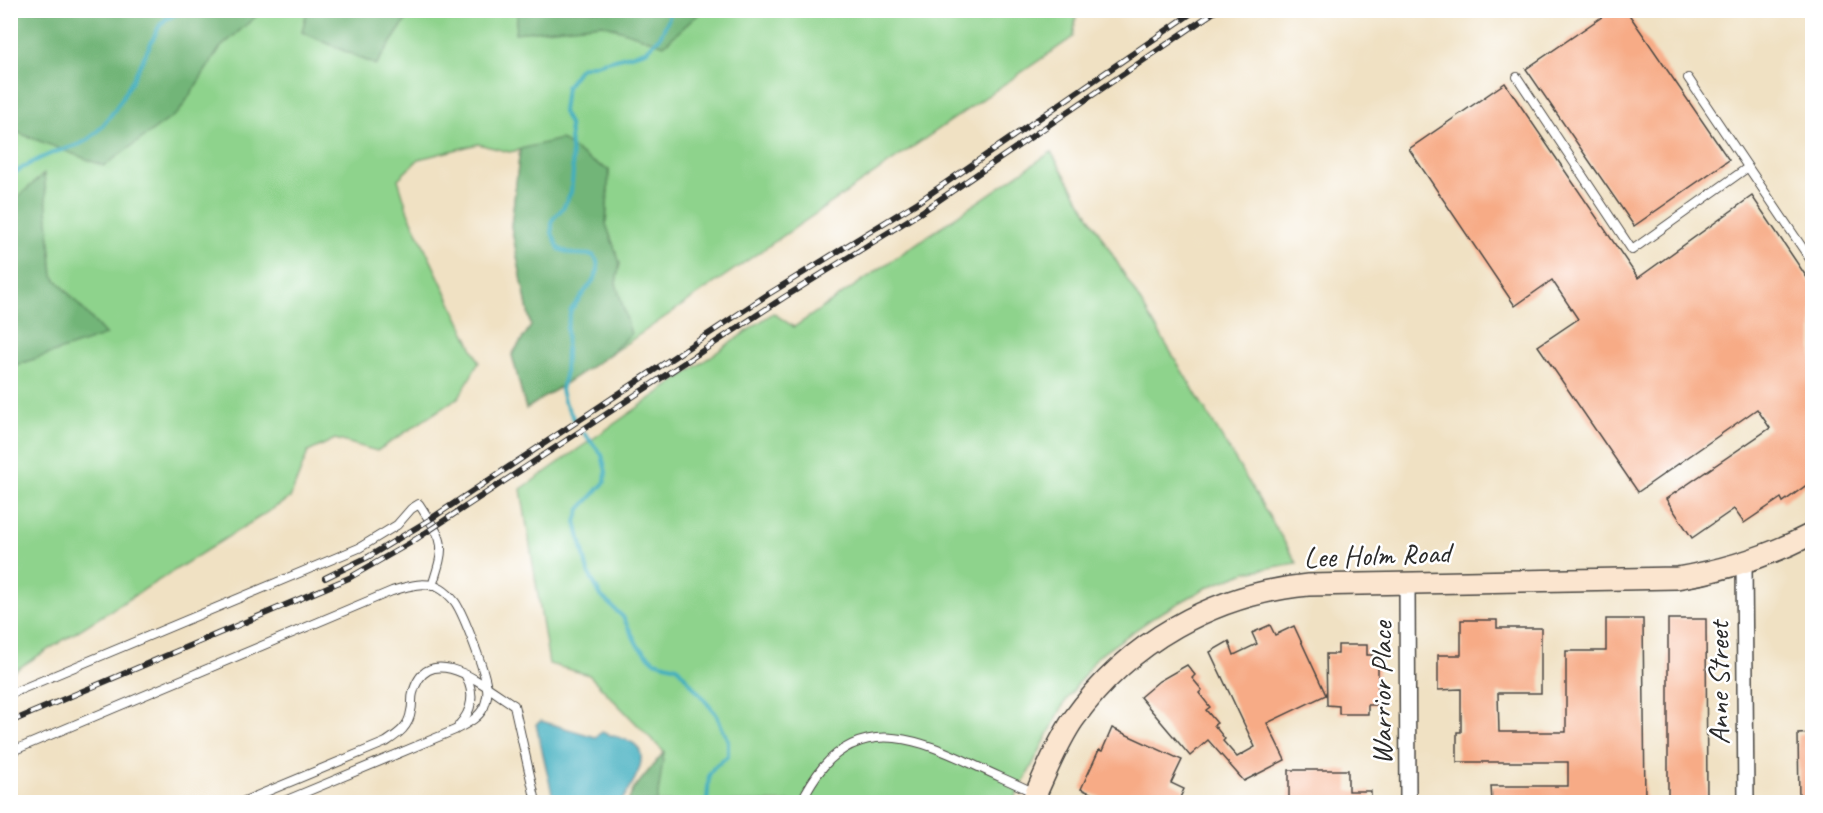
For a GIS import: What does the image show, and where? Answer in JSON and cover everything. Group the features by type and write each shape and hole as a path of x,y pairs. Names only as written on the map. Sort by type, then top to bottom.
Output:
{"street":[{"name":"Lee Holm Road","path":"1034,798 1063,736 1074,719 1103,685 1132,656 1177,625 1231,600 1275,589 1308,585 1657,579 1708,573 1744,564 1812,534"},
{"name":"Anne Street","path":"1744,564 1746,802"},
{"name":"Warrior Place","path":"1407,583 1408,802"}],"lane":[{"path":"1517,77 1632,250 1747,168"},
{"path":"1688,78 1812,262"},
{"path":"10,694 358,548 397,525 411,509 419,504 440,537 442,545 440,561 432,586"},
{"path":"10,753 392,591 422,584 440,588 455,602 484,674 487,688 484,708 477,717 455,730 282,802"},
{"path":"242,802 386,742 400,732 408,722 416,683 424,673 436,668 447,667 458,670 514,705 536,802"},
{"path":"455,730 467,717 472,695 466,676 458,670"},
{"path":"801,802 823,766 836,755 865,740 882,738 902,738 934,746 1034,798"}],"green space":[{"path":"307,10 412,11 376,65 302,32"},
{"path":"518,10 702,11 664,45 603,24 515,33"},
{"path":"10,11 262,11 220,48 179,112 104,166 11,130"},
{"path":"11,11 1077,11 1073,37 633,339 526,409 512,355 531,326 511,226 520,150 509,152 478,144 419,159 398,179 408,212 479,362 459,397 377,451 335,439 308,452 290,498 11,673 11,367 26,362 10,357","holes":["592,162 609,170 606,224"]},
{"path":"561,139 591,161 609,170 606,224 620,263 616,283 631,334 606,357 526,409 512,355 531,326 511,226 520,149"},
{"path":"1051,152 1297,563 1246,572 1208,587 1157,615 1097,657 1065,702 1013,802 628,802 634,789 664,752 589,675 549,664 521,489 773,313 794,327"},
{"path":"44,174 53,276 106,335 11,367 11,203"},
{"path":"664,752 657,802 628,802 634,789"}],"water":[{"path":"541,721 595,737 602,732 630,741 639,749 641,764 621,802 554,802 536,724"}],"building":[{"path":"1612,10 1626,10 1729,160 1634,226 1526,69"},
{"path":"1505,83 1638,278 1752,196 1812,285 1812,481 1783,502 1781,498 1744,523 1734,509 1692,538 1666,499 1770,428 1757,409 1638,492 1538,346 1578,319 1552,280 1515,306 1409,149"},
{"path":"1606,619 1643,619 1645,802 1492,802 1491,786 1568,786 1568,762 1457,762 1457,732 1461,732 1461,689 1438,690 1438,655 1461,655 1461,620 1497,620 1497,628 1541,628 1541,693 1498,693 1499,732 1566,732 1566,651 1606,651"},
{"path":"1668,619 1706,619 1707,802 1668,802"},
{"path":"1270,625 1275,635 1294,626 1326,695 1267,723 1285,760 1244,781 1208,740 1190,756 1140,697 1159,681 1187,665 1195,675 1192,678 1202,690 1199,693 1210,707 1206,710 1217,723 1214,725 1225,739 1223,741 1237,757 1255,747 1210,652 1229,641 1234,655 1257,644 1252,633"},
{"path":"1338,645 1367,645 1367,655 1378,655 1378,705 1368,705 1368,714 1339,714 1339,706 1327,705 1326,654 1338,654"},
{"path":"1112,728 1182,760 1171,783 1184,789 1178,802 1111,802 1081,789"},
{"path":"1812,733 1812,802 1799,802 1798,734"},
{"path":"1289,770 1348,770 1348,791 1371,791 1371,802 1289,802"}],"waterway":[{"path":"10,176 44,157 82,143 94,134 117,107 160,25 166,19 184,10"},
{"path":"215,10 241,10"},
{"path":"574,419 561,390 565,376 567,328 571,310 595,278 598,270 597,261 593,255 573,254 559,249 552,233 552,220 563,208 571,192 573,173 569,124 563,112 566,87 580,68 646,51 660,37 669,18 670,10"},
{"path":"584,433 602,455 606,472 605,482 580,509 576,522 588,572 601,596 623,617 638,646 654,661 677,667 716,714 728,741 728,756 714,767 709,775 707,802"}],"railway":[{"path":"325,578 368,557 429,520 767,295 918,202 1196,10"},
{"path":"10,722 349,578 410,543 783,298 923,211 1217,10"}]}
